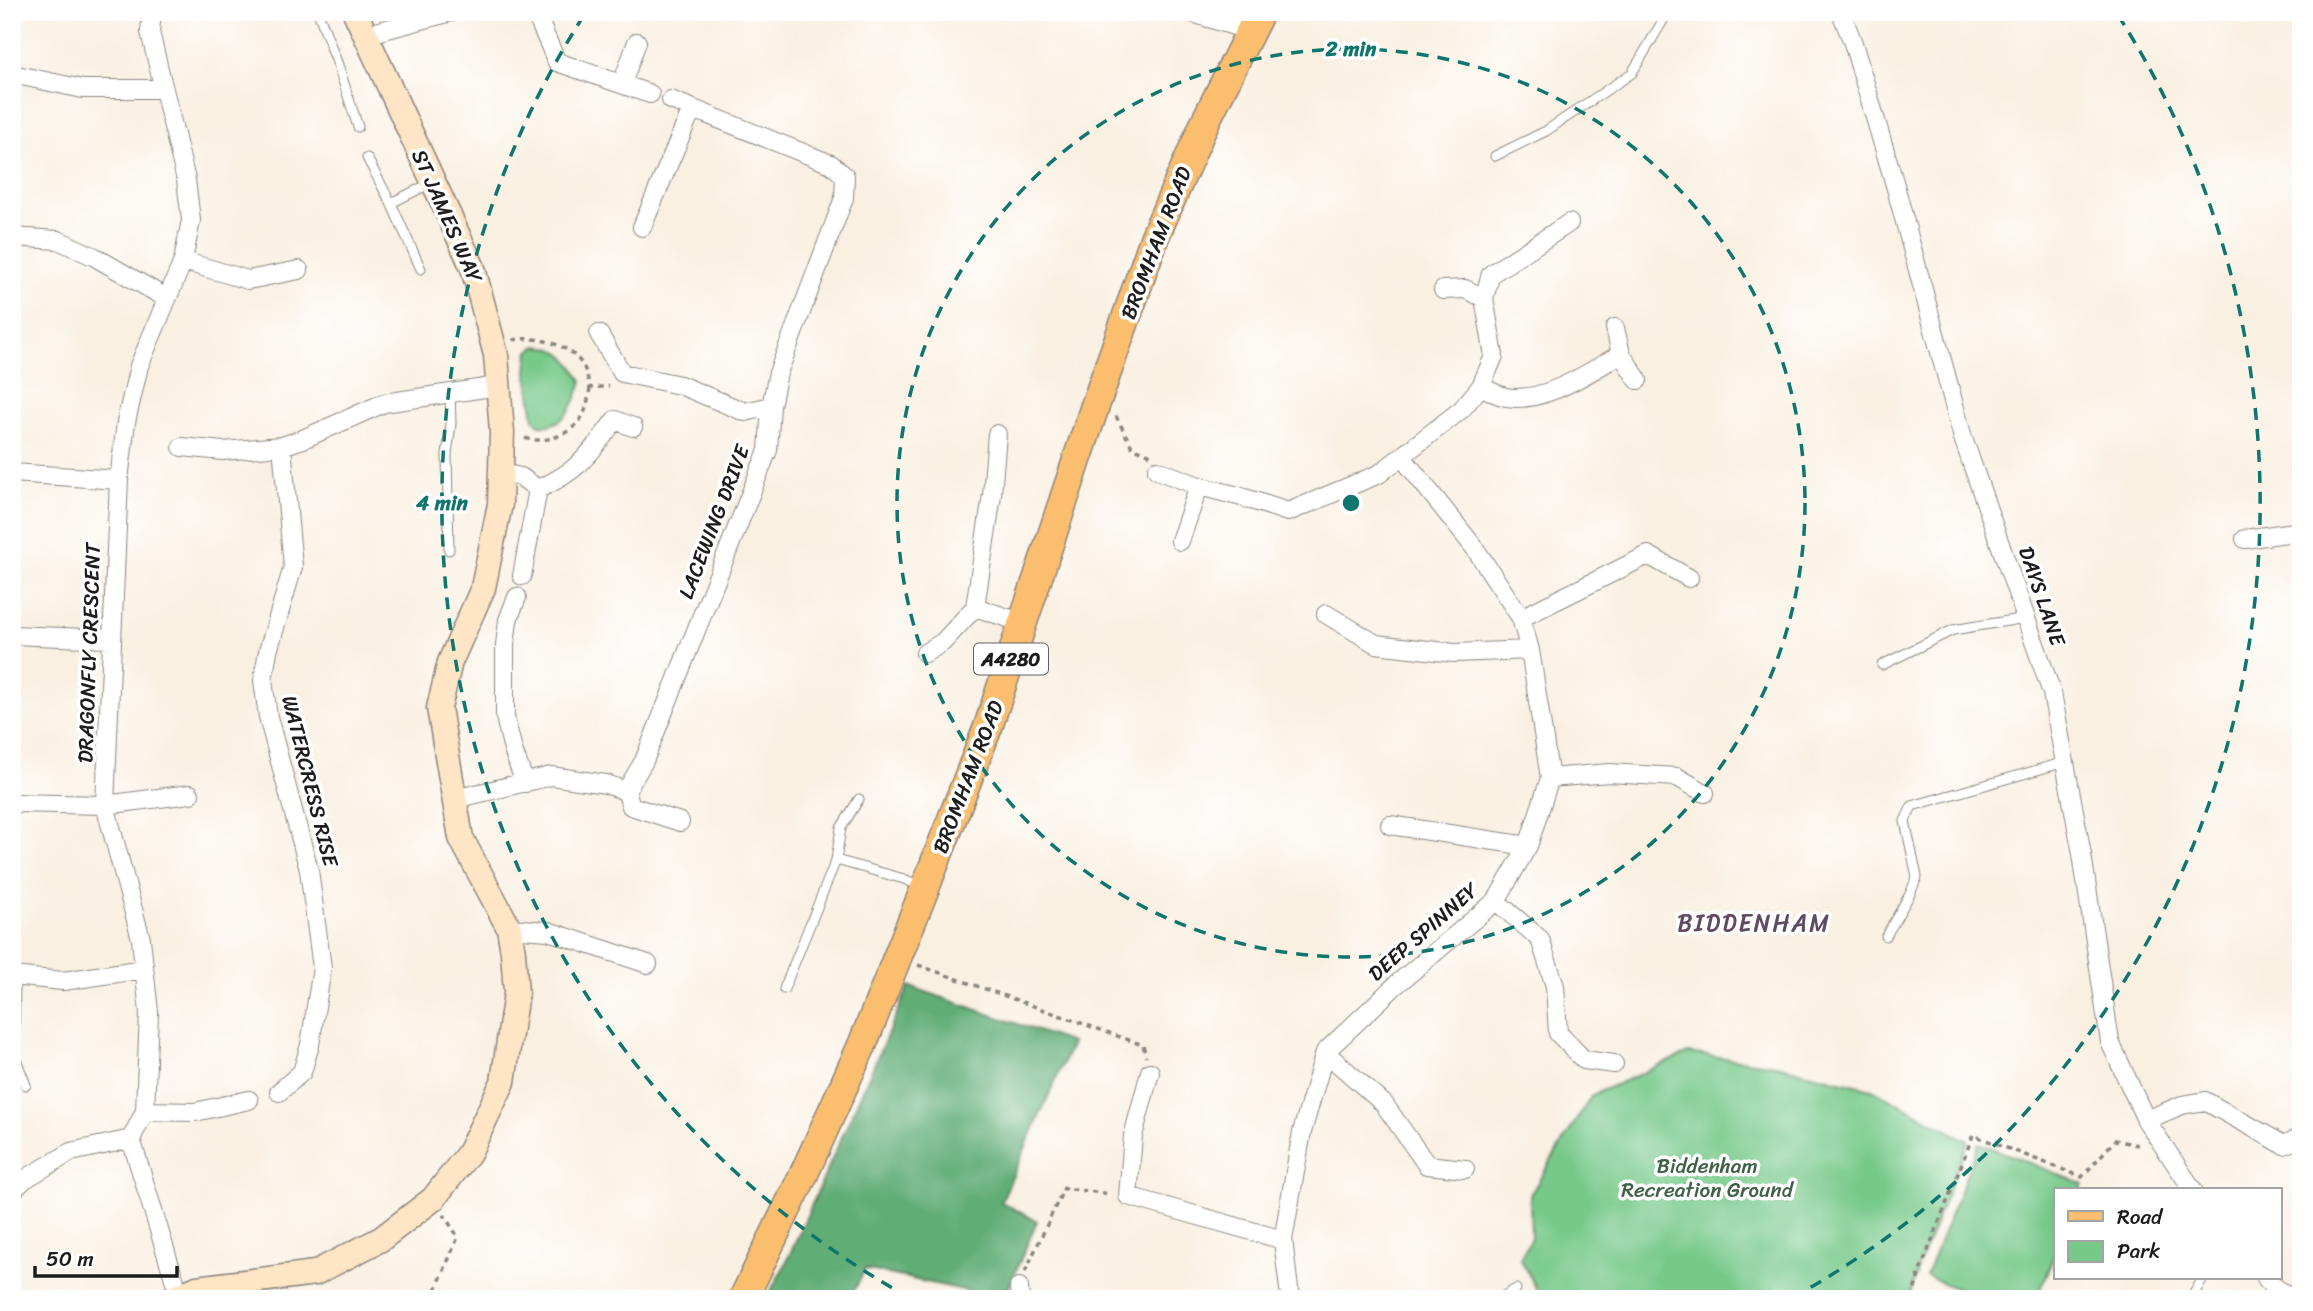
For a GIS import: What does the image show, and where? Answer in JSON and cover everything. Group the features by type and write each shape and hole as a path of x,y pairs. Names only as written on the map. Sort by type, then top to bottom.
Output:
{"main road":[{"name":"BROMHAM ROAD","path":"743,1299 803,1177 863,1043 988,727 1155,236 1206,120 1255,22"}],"street":[{"name":"DRAGONFLY CRESCENT","path":"131,1139 145,1111 149,1012 141,939 105,805 119,480 126,422 139,366 183,261 191,220 186,180 150,32 152,12"},
{"name":"ST JAMES WAY","path":"175,1297 197,1288 314,1273 381,1239 433,1199 468,1153 503,1082 516,993 509,929 461,838 439,708 450,663 483,588 500,504 502,432 496,355 473,268 355,12"},
{"path":"365,35 450,12"},
{"path":"535,12 557,62 650,94"},
{"path":"1189,12 1255,22"},
{"name":"DAYS LANE","path":"1841,12 1853,43 1895,185 1963,438 2052,693 2082,855 2110,1042 2146,1121 2192,1188"},
{"path":"622,84 637,42"},
{"path":"12,74 83,89 164,89"},
{"path":"642,227 692,109 671,100"},
{"name":"LACEWING DRIVE","path":"626,791 644,761 768,450 771,407 778,373 844,198 845,176 831,164 692,109"},
{"path":"1157,470 1199,486 1287,512 1379,474 1462,409 1481,386 1494,356 1484,298 1491,274 1569,223"},
{"path":"12,237 58,240 95,257 166,298"},
{"path":"183,261 248,280 299,271"},
{"path":"1443,290 1465,289 1484,298"},
{"path":"1615,328 1621,354 1638,380"},
{"path":"599,334 622,373 680,385 745,412 771,407"},
{"path":"1481,386 1506,397 1534,396 1561,387 1621,354"},
{"path":"182,447 223,451 282,446 384,403 498,386"},
{"path":"538,489 560,480 581,464 615,420 634,427"},
{"path":"925,653 943,642 975,607 992,495 997,434"},
{"name":"WATERCRESS RISE","path":"279,1092 302,1072 310,1045 322,968 309,870 268,717 263,680 268,652 293,567 282,446"},
{"name":"DEEP SPINNEY","path":"1325,1052 1397,984 1496,901 1528,846 1550,778 1530,650 1521,618 1474,547 1402,457"},
{"path":"12,472 119,480"},
{"path":"502,473 520,477 538,489"},
{"path":"1180,541 1199,486"},
{"path":"523,576 538,489"},
{"path":"2245,539 2301,531"},
{"path":"1521,618 1648,555 1689,578"},
{"path":"517,597 508,620 505,645 505,717 525,783"},
{"path":"975,607 1023,623"},
{"path":"1326,614 1376,644 1454,653 1530,650"},
{"path":"12,635 111,639"},
{"path":"1550,778 1608,773 1677,777 1705,793"},
{"path":"455,799 551,776 606,784 626,791 631,806 680,822"},
{"path":"12,803 105,805 190,794"},
{"path":"1390,825 1528,846"},
{"path":"1496,901 1540,939 1555,986 1558,1034 1584,1060 1614,1064"},
{"path":"509,929 548,931 648,964"},
{"path":"13,977 63,981 144,969"},
{"path":"1293,1299 1289,1289 1283,1240 1302,1132 1325,1052 1384,1104 1427,1165 1465,1169"},
{"path":"1150,1072 1133,1136 1128,1196 1283,1240"},
{"path":"145,1111 195,1112 249,1100"},
{"path":"2146,1121 2182,1105 2205,1101 2284,1145 2301,1137"},
{"path":"12,1191 71,1152 131,1139 175,1297"},
{"path":"2268,1280 2286,1297"}],"lane":[{"path":"318,12 358,127"},
{"path":"1495,156 1546,131 1632,73 1668,12"},
{"path":"367,158 421,269"},
{"path":"391,203 433,182"},
{"path":"449,550 447,454 451,424 450,393"},
{"path":"1882,664 1953,630 2026,618"},
{"path":"1886,936 1917,877 1905,821 1912,806 2065,762"},
{"path":"784,989 836,860 841,828 859,799"},
{"path":"836,860 904,879 925,888"},
{"path":"13,977 14,1054 26,1085"},
{"path":"2191,1299 2202,1280"},
{"path":"1498,1299 1516,1289"}],"path":[{"path":"515,352 513,339 564,346 583,365 590,388 587,407 580,421 566,433 547,440 525,440 523,427"},
{"path":"590,388 611,386"},
{"path":"1115,413 1132,447 1160,458 1157,470"},
{"path":"897,958 1143,1045 1150,1072"},
{"path":"1912,1299 1920,1271 1972,1135 2082,1177 2115,1140 2153,1148 2161,1146"},
{"path":"1019,1293 1064,1188 1128,1196"},
{"path":"432,1299 458,1237 433,1199"}],"green space":[{"path":"537,346 560,352 582,381 568,412 556,423 548,425 539,425 534,419 527,372 529,351"},
{"path":"909,986 1072,1043 1001,1202 1037,1221 1004,1299 993,1299 865,1269 850,1299 766,1299 785,1265"},
{"name":"Biddenham Recreation Ground","path":"1688,1053 1776,1065 1872,1089 1968,1141 1918,1267 1909,1299 1542,1299 1520,1258 1531,1239 1530,1195 1592,1095"},
{"path":"1979,1143 2083,1184 2082,1188 2054,1188 2054,1256 2036,1299 1981,1299 1926,1276"}],"district":[{"name":"BIDDENHAM","path":"1754,923"}]}
